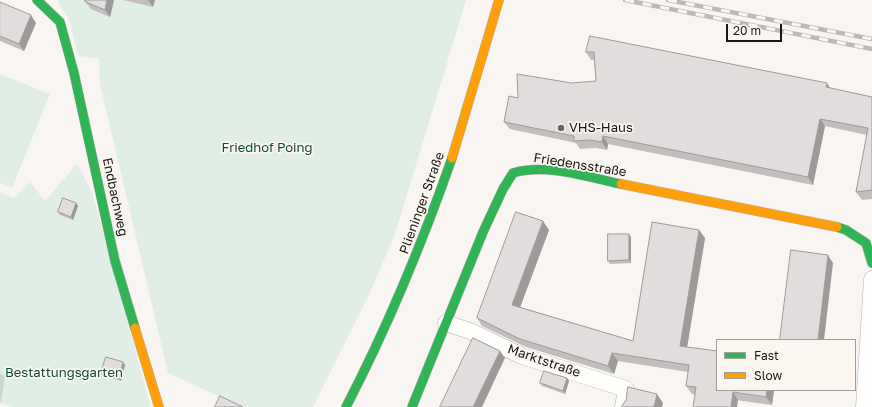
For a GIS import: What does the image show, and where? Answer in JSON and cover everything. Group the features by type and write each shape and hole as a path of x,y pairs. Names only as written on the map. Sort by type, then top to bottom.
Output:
{"street":[{"name":"Endbachweg","path":"37,0 60,22 74,73 115,261 158,407"},
{"name":"Plieninger Straße","path":"346,407 384,331 413,266 437,204 466,116 499,0"},
{"name":"Friedensstraße","path":"412,407 483,232 503,189 513,173 526,169 565,173 826,224 846,230 866,243 872,263"},
{"path":"864,407 872,279"},
{"name":"Marktstraße","path":"446,323 470,331 522,356 626,389 622,407"}],"green space":[{"name":"Friedhof Poing","path":"57,0 466,0 395,234 367,299 313,407 242,407 168,373 100,84 99,59 78,56 69,20"},
{"path":"0,74 50,94 12,188 0,183"},
{"name":"Bestattungsgarten","path":"77,164 92,192 151,407 11,407 0,403 0,192 14,198 30,182 45,201"},
{"path":"0,374 5,376 1,403 0,402"}],"building":[{"path":"85,0 107,0 105,10 86,2"},
{"path":"0,2 31,15 19,44 0,36"},
{"path":"590,36 827,83 826,87 872,97 872,190 856,192 868,128 820,119 808,177 603,136 602,142 590,140 574,141 574,136 504,122 509,96 518,98 517,74 572,83 596,81 594,52 586,52"},
{"path":"63,198 76,203 71,217 58,212"},
{"path":"516,212 543,221 512,305 633,341 652,222 699,230 680,346 716,351 716,391 767,391 766,397 733,392 731,407 693,407 696,387 686,386 689,365 612,353 608,366 520,339 477,318"},
{"path":"608,234 629,234 629,260 608,261"},
{"path":"791,250 828,255 818,339 780,339"},
{"path":"473,338 500,351 473,407 440,407"},
{"path":"106,357 123,362 119,378 101,373"},
{"path":"544,371 567,378 563,391 540,383"},
{"path":"628,387 657,394 654,407 621,407 626,400"},
{"path":"220,396 243,407 215,407"}],"railway":[{"path":"625,0 872,49"},
{"path":"668,0 872,39"}],"traffic: fast":[{"path":"37,0 60,22 74,73 115,261 135,328"},
{"path":"346,407 404,284 429,222 452,158"},
{"path":"412,407 483,232 503,189 513,173 526,170 553,170 621,184"},
{"path":"837,227 846,230 866,243 872,263"}],"traffic: slow":[{"path":"452,158 499,0"},
{"path":"621,184 837,227"},
{"path":"135,328 159,407"}],"place":[{"name":"VHS-Haus","path":"561,128"}]}
